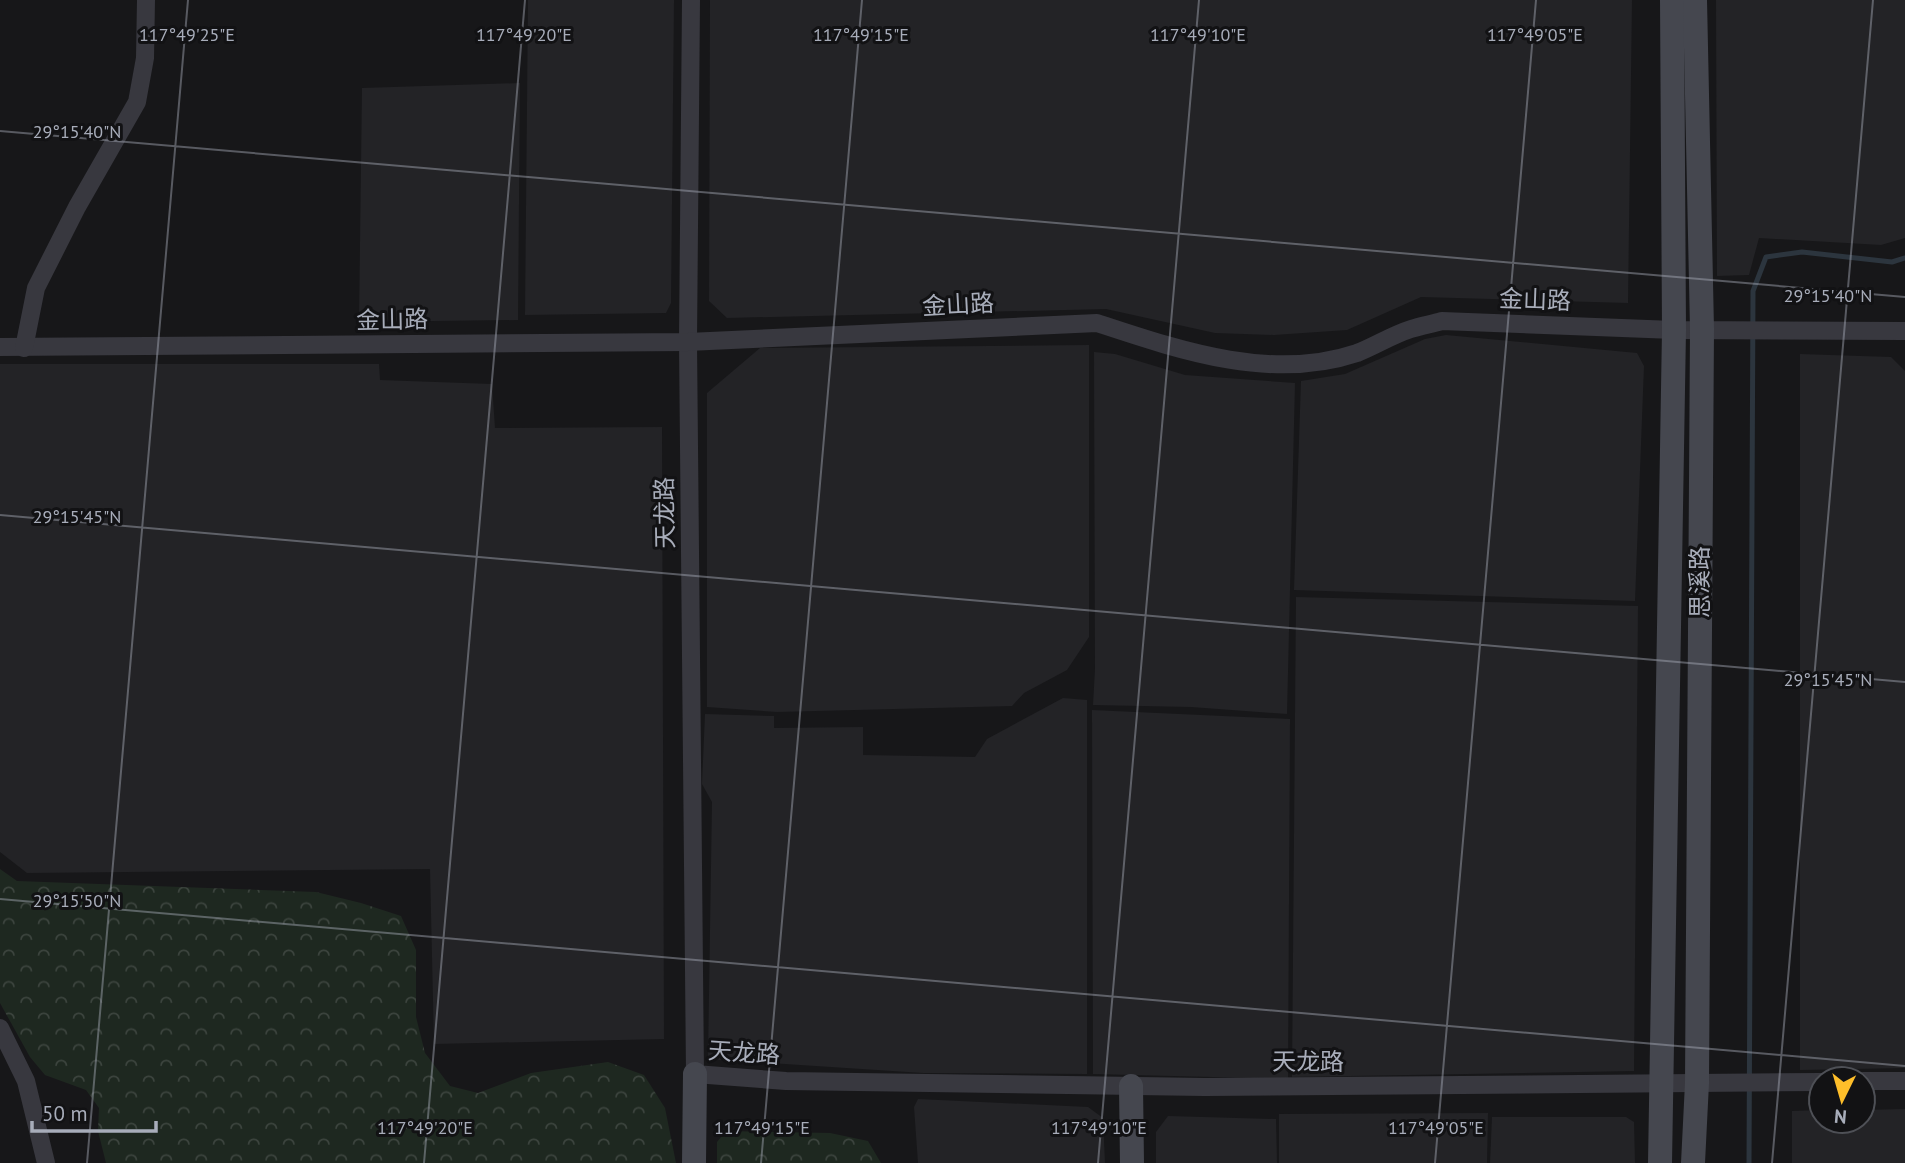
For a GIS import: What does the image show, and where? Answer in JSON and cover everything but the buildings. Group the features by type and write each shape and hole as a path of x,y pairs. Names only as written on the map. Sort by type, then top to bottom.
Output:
{"street":[{"path":"24,348 36,288 77,207 137,102 145,58 146,0"},
{"name":"天龙路","path":"691,0 688,342 695,1074 786,1081 1131,1086 1807,1082"},
{"name":"思溪路","path":"1660,1163 1674,330 1672,0"},
{"name":"思溪路","path":"1693,1163 1697,1083 1702,328 1695,0"},
{"name":"金山路","path":"0,347 688,342 1097,323 1159,343 1228,360 1296,365 1356,353 1409,330 1442,321 1674,330 1702,328 1905,331"},
{"path":"0,1028 26,1082 46,1163"},
{"path":"694,1163 695,1074"},
{"path":"1877,1082 1905,1081"},
{"path":"1131,1086 1132,1163"}],"shaded area":[{"path":"528,0 674,0 671,303 666,313 525,315"},
{"path":"710,0 1632,0 1628,303 1421,297 1347,330 1274,335 1215,333 1106,309 727,318 709,301"},
{"path":"1716,0 1905,0 1905,238 1881,245 1759,238 1749,275 1717,276"},
{"path":"520,83 518,320 359,322 362,88"},
{"path":"1446,335 1637,353 1644,366 1635,601 1294,590 1301,381 1345,374 1425,339"},
{"path":"1089,345 1089,637 1067,670 1024,693 1012,706 777,712 707,707 707,393 760,348"},
{"path":"1094,352 1115,354 1185,375 1295,383 1287,714 1191,707 1093,705"},
{"path":"1800,354 1891,357 1905,371 1905,1068 1877,1069 1877,1065 1807,1065 1807,1070 1800,1070"},
{"path":"0,364 379,364 380,380 492,384 495,428 662,427 664,1039 434,1044 430,869 27,873 0,852"},
{"path":"1296,597 1638,606 1634,1071 1292,1077"},
{"path":"1063,698 1087,700 1087,1074 923,1073 708,1059 712,802 702,784 705,714 774,716 774,728 863,727 863,755 975,757 987,739"},
{"path":"1092,710 1290,719 1288,1079 1093,1074"},
{"path":"918,1099 1088,1107 1103,1118 1105,1163 918,1163 914,1107"},
{"path":"1905,1109 1905,1163 1792,1163 1792,1111 1807,1110 1807,1135 1877,1135 1877,1110"},
{"path":"1488,1113 1487,1163 1279,1163 1279,1114"},
{"path":"1168,1116 1276,1119 1277,1163 1156,1163 1156,1132"},
{"path":"1492,1117 1626,1117 1634,1122 1635,1163 1490,1163"}],"green space":[{"path":"0,869 17,881 316,892 401,916 416,950 416,1017 425,1053 450,1086 478,1093 531,1073 608,1062 644,1075 665,1108 676,1163 106,1163 98,1131 99,1108 86,1090 45,1075 30,1057 0,1003"},
{"path":"726,1131 830,1133 868,1141 881,1163 717,1163 717,1142"}],"waterway":[{"path":"1749,1163 1753,291 1766,257 1802,252 1892,262 1905,258"}]}
